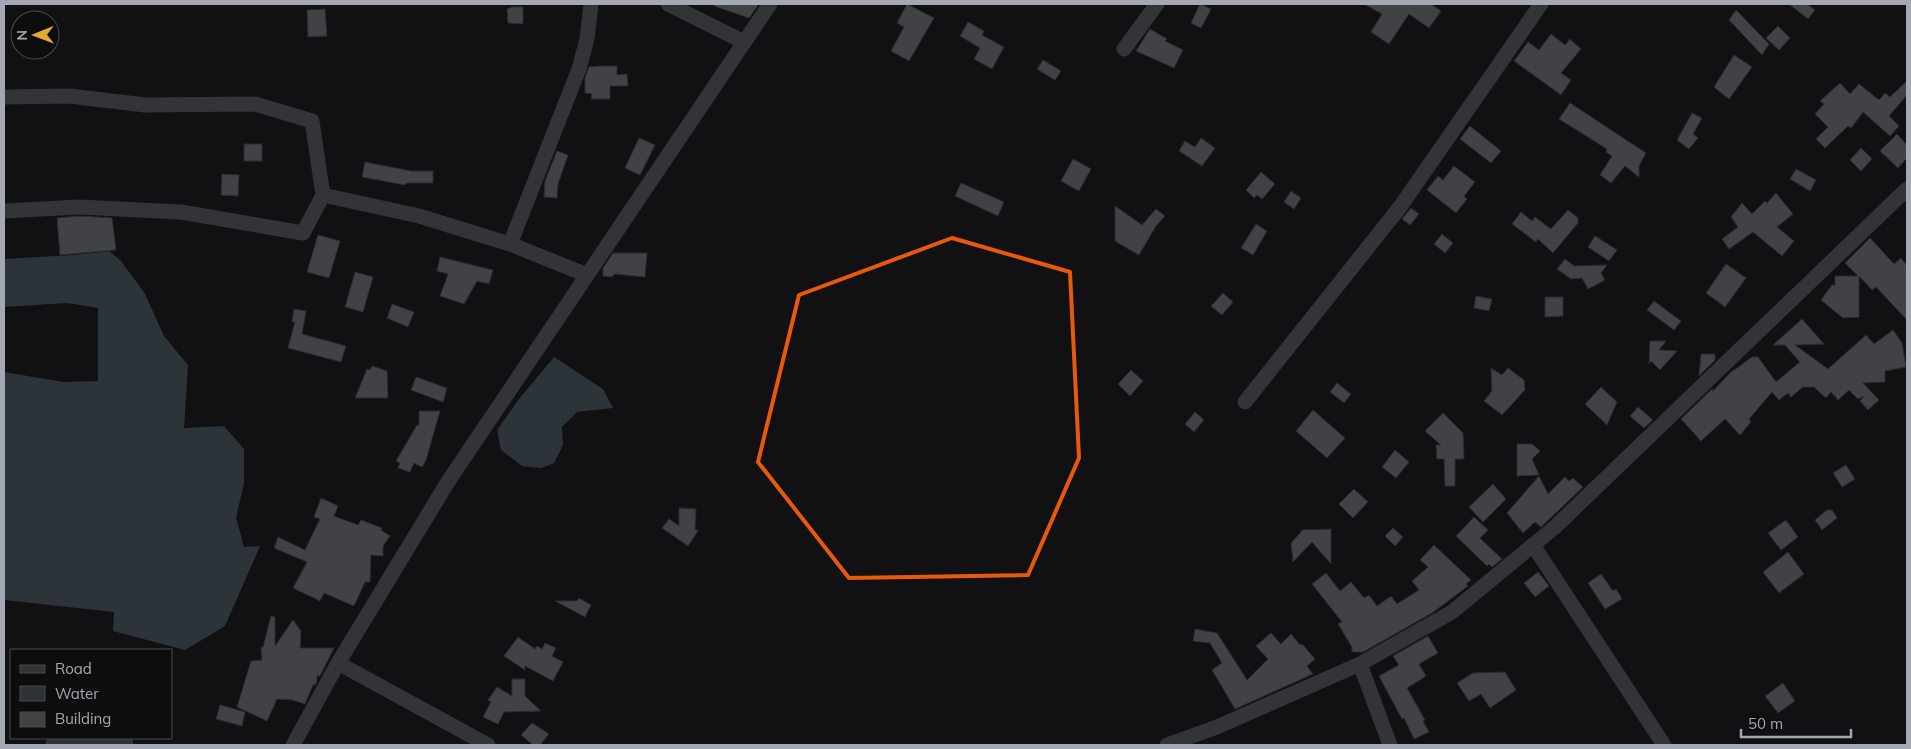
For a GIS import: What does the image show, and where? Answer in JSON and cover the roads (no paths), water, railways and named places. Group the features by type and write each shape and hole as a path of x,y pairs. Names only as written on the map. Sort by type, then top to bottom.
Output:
{"street":[{"path":"510,244 579,69 587,39 591,4"},
{"path":"668,4 744,42"},
{"path":"293,745 338,663 449,480 770,4"},
{"path":"1124,49 1157,4"},
{"path":"1245,402 1400,207 1541,4"},
{"path":"4,97 68,96 145,105 255,104 312,121 323,195 303,233 181,212 79,207 4,211"},
{"path":"1166,745 1216,727 1360,664 1452,612 1562,520 1907,189"},
{"path":"323,195 419,216 510,244 587,275"},
{"path":"1533,545 1664,745"},
{"path":"338,663 488,745"},
{"path":"1360,664 1390,745"}],"water":[{"path":"109,251 120,260 144,292 164,336 188,365 184,428 224,426 244,449 244,483 236,518 244,547 260,546 225,626 185,650 113,631 114,612 4,600 4,372 63,382 98,381 98,308 67,303 4,307 4,259"},
{"path":"554,357 603,389 613,408 577,412 562,427 563,445 554,463 541,468 522,466 501,450 498,429 519,399"},
{"path":"47,739 133,739 133,745 45,744"}]}
